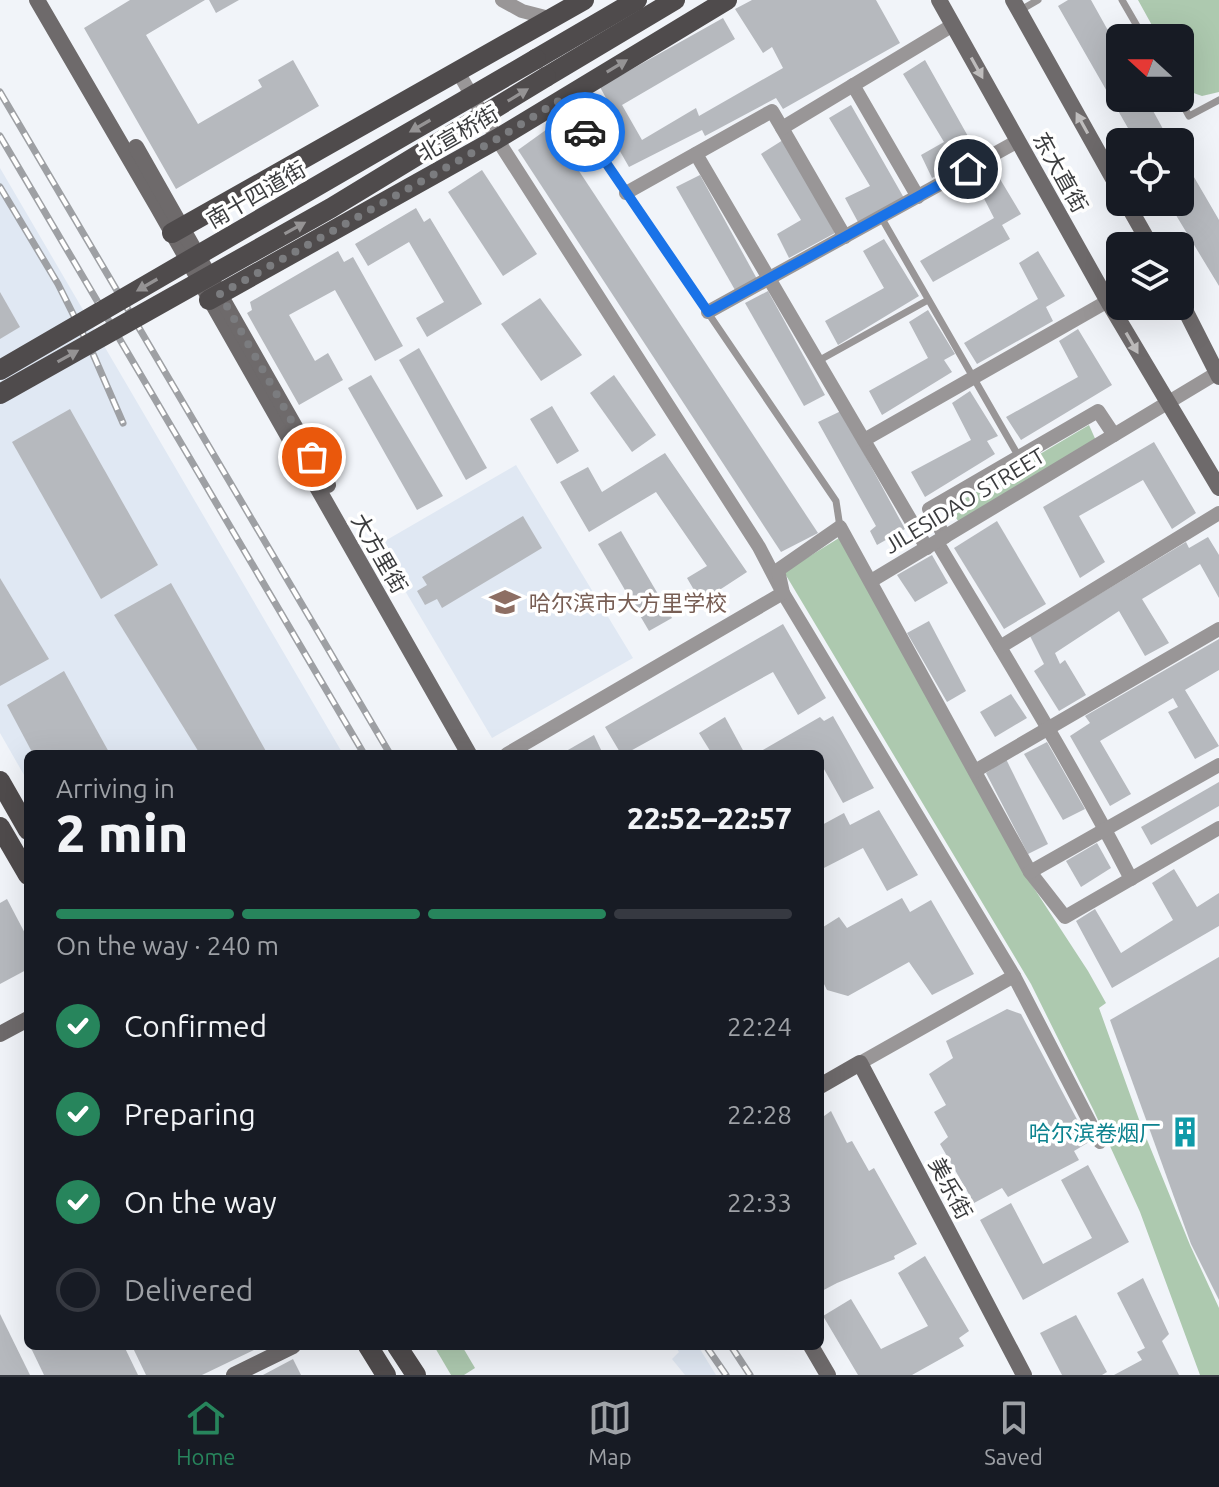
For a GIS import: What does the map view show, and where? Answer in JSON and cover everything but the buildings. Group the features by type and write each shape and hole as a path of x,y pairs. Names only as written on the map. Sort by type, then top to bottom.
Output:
{"main road":[{"name":"大方里街","path":"37,0 178,230"},
{"name":"大方里街","path":"50,0 467,750"},
{"path":"178,230 584,0"},
{"path":"0,394 331,208 637,0"},
{"path":"541,68 675,0"},
{"name":"北宣桥街","path":"215,297 497,139 727,0"},
{"name":"东大直街","path":"939,0 1106,297"},
{"name":"东大直街","path":"1016,6 1106,166"},
{"name":"南十四道街","path":"0,370 541,68"},
{"name":"大方里街","path":"215,297 479,750"},
{"name":"东大直街","path":"1119,320 1219,488"},
{"path":"1190,320 1218,375"},
{"path":"0,781 24,823"},
{"path":"0,827 24,868"},
{"path":"0,1034 24,1021"},
{"path":"824,1084 860,1063"},
{"name":"美乐街","path":"860,1063 1024,1375"},
{"path":"234,1375 285,1350"},
{"path":"370,1350 386,1375"},
{"path":"400,1350 416,1375"},
{"path":"813,1350 828,1375"},
{"path":"822,1350 836,1375"}],"street":[{"path":"502,0 522,11 553,19"},
{"path":"782,128 953,25"},
{"path":"458,72 497,139 759,547 783,593 1014,976 1100,1142"},
{"path":"853,85 918,197"},
{"path":"626,193 772,111 845,237"},
{"path":"708,312 1018,141"},
{"path":"696,154 911,519 936,542 1000,647 1106,829 1131,879"},
{"path":"864,440 1106,302"},
{"name":"JILESIDAO STREET","path":"840,527 871,581 1218,375"},
{"path":"936,542 929,509 1098,411 1114,435"},
{"path":"1000,647 1219,513"},
{"path":"783,593 778,570 840,527"},
{"path":"871,581 1030,872 1065,917 1219,828"},
{"path":"514,750 783,593"},
{"path":"975,771 1219,629"},
{"path":"1030,872 1219,765"},
{"path":"860,1063 1014,976"}],"lane":[{"path":"1016,6 1038,0"},
{"path":"1122,0 1136,24"},
{"path":"562,99 836,501 840,527"},
{"path":"1187,112 1189,116 1219,100"},
{"path":"881,217 1019,457"},
{"path":"818,361 928,300"},
{"path":"911,519 929,509"}],"shaded area":[{"path":"0,168 341,750 24,750 24,775 0,733"},
{"name":"哈尔滨市大方里学校","path":"516,465 633,658 492,738 378,545"},
{"path":"678,1350 700,1350 716,1375 685,1375 672,1359"}],"green space":[{"path":"1138,0 1219,0 1219,92 1202,96 1194,93 1194,24 1151,24"},
{"path":"1089,425 1097,443 959,522 949,508"},
{"path":"839,538 1028,879 1106,1003 1099,1008 1141,1125 1219,1308 1219,1375 1200,1375 1140,1212 1031,984 784,572"},
{"path":"436,1350 464,1350 475,1368 464,1375 451,1375"}],"railway":[{"path":"0,92 388,750"},
{"path":"0,136 362,750"},
{"path":"0,187 58,284 123,423"},
{"path":"709,1350 726,1375"},
{"path":"734,1350 750,1375"}],"way so far":[{"path":"312,457 220,294 497,139 562,99 585,132"}],"place":[{"name":"哈尔滨市大方里学校","path":"505,602"},
{"name":"哈尔滨卷烟厂","path":"1185,1132"}],"route":[{"path":"585,132 708,312 968,169"}]}
